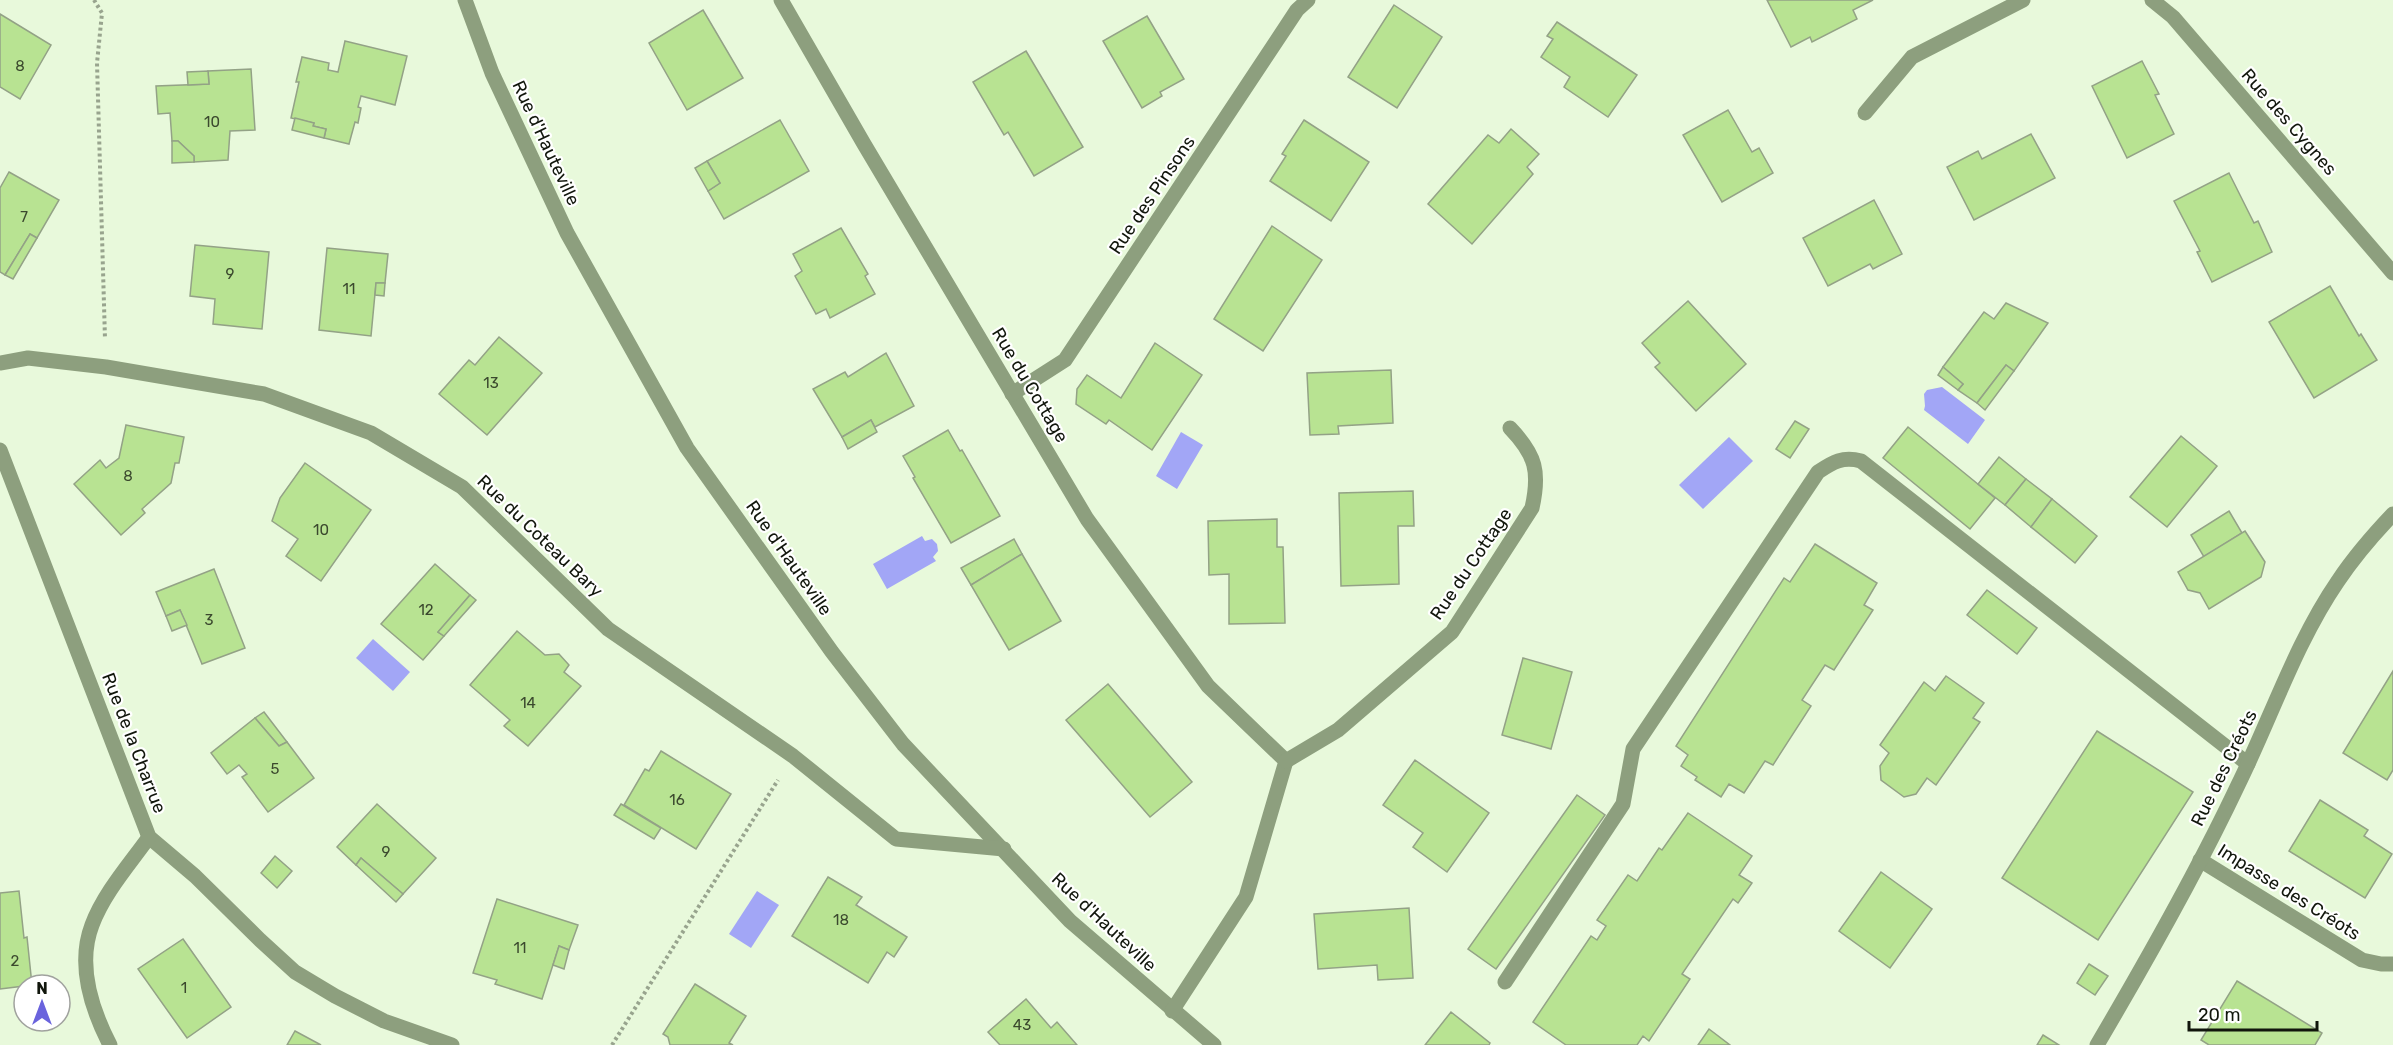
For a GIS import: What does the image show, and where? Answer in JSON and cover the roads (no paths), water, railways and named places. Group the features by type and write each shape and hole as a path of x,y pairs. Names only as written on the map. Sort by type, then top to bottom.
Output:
{"street":[{"name":"Rue d'Hauteville","path":"465,0 492,73 567,233 687,448 832,652 903,744 1070,921 1214,1045"},
{"name":"Rue du Cottage","path":"781,0 1087,519 1208,686 1286,760 1338,730 1452,632 1532,508 1537,485 1535,464 1524,443 1510,428"},
{"path":"1864,113 1911,57 2024,0"},
{"name":"Rue des Cygnes","path":"2152,0 2173,17 2393,273"},
{"name":"Rue des Pinsons","path":"1012,394 1065,360 1297,3"},
{"name":"Rue du Coteau Bary","path":"0,363 28,358 106,368 264,394 371,433 462,487 608,628 792,756 896,839 1004,849"},
{"name":"Rue de la Charrue","path":"0,450 149,837 195,876 295,972 384,1021 452,1045"},
{"path":"1505,982 1623,804 1633,749 1818,472 1833,461 1848,457 1861,461 2248,764"},
{"name":"Rue des Créots","path":"2097,1045 2160,940 2248,764 2311,628 2337,581 2370,538 2393,514"},
{"path":"1172,1011 1246,897 1286,760"},
{"path":"110,1045 91,996 86,957 91,927 104,900 149,837"},
{"name":"Impasse des Créots","path":"2200,860 2362,960 2393,964"}],"water":[{"path":"1942,387 1985,420 1968,444 1924,410 1924,394 1927,390"},
{"path":"1181,432 1203,445 1177,489 1156,476"},
{"path":"1729,437 1753,461 1703,509 1679,485"},
{"path":"922,536 925,541 932,539 937,544 938,551 933,557 936,561 887,589 873,564"},
{"path":"373,639 410,672 393,691 356,658"},
{"path":"757,891 779,905 751,948 729,934"}]}
